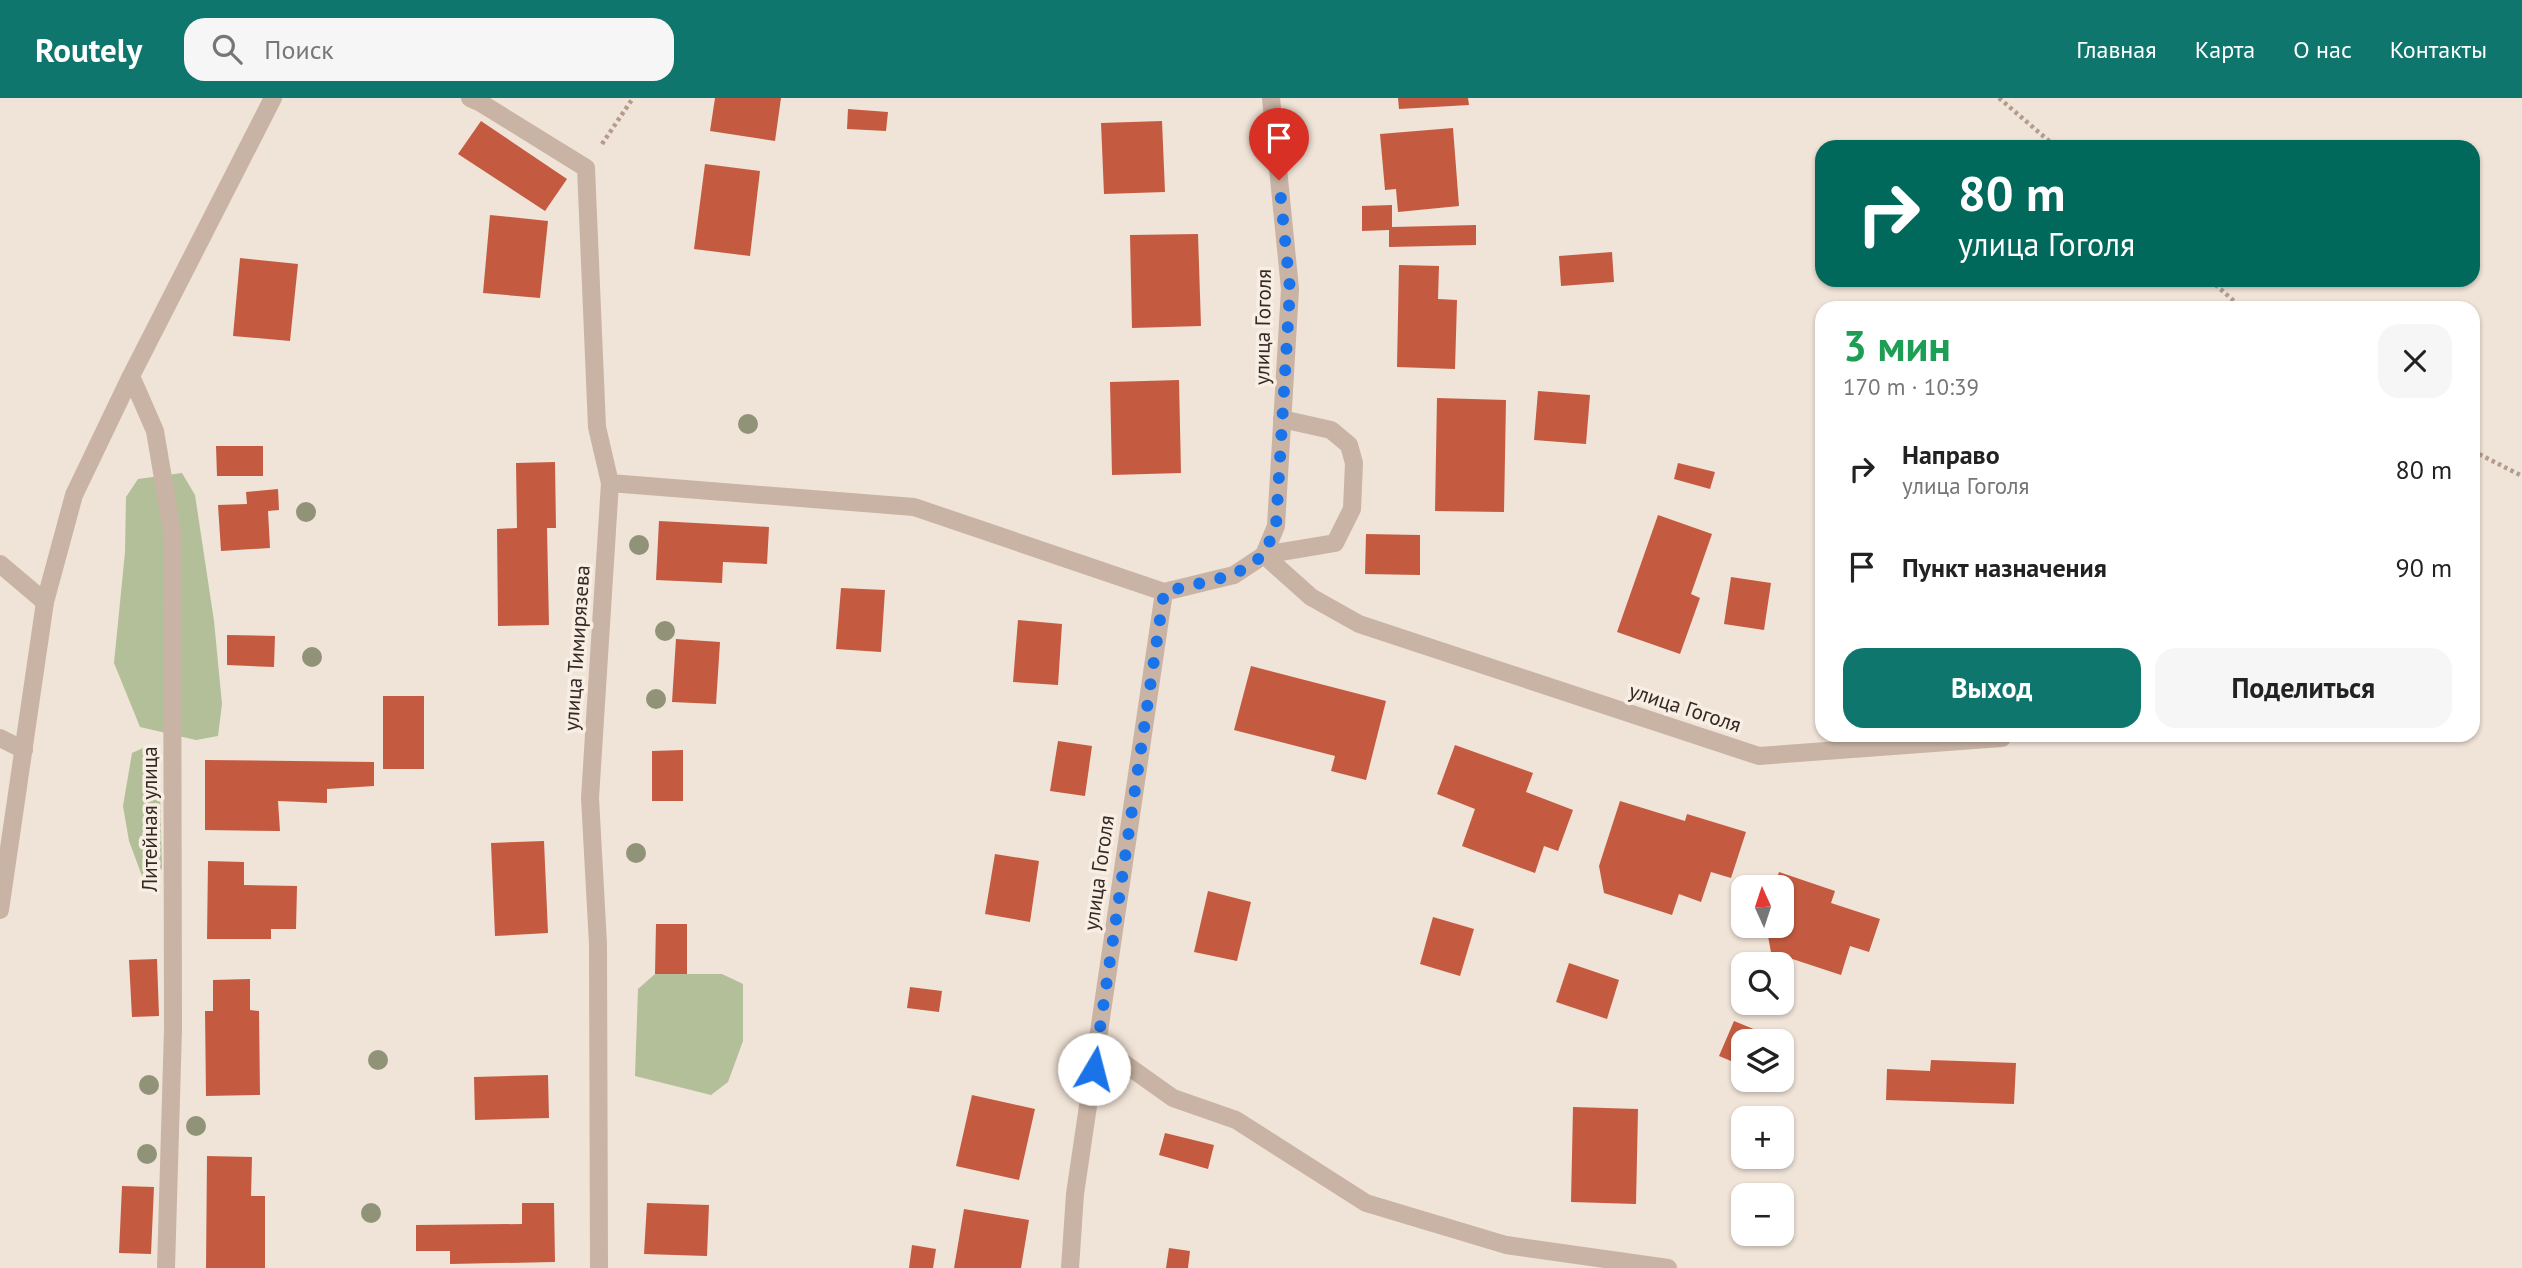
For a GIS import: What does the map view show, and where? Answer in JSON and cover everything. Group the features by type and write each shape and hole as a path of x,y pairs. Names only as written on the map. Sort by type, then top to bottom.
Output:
{"street":[{"path":"0,910 45,602 74,495 131,376 273,98"},
{"path":"470,98 586,168"},
{"name":"улица Гоголя","path":"1271,98 1290,289 1276,526 1264,555 1311,597 1359,624 1759,756 1948,742"},
{"name":"улица Тимирязева","path":"586,168 597,427 610,483 590,798 598,944 599,1268"},
{"name":"Литейная улица","path":"131,376 155,431 172,531 173,1029 166,1268"},
{"path":"610,483 914,507 1164,592 1234,575 1264,555 1335,543 1352,509 1354,463 1349,445 1331,430 1282,419"},
{"path":"0,564 45,602"},
{"name":"улица Гоголя","path":"1070,1268 1075,1195 1164,592"},
{"path":"0,738 24,750"},
{"path":"1097,1044 1173,1098 1236,1120 1366,1203 1506,1245 1668,1268"}],"path":[{"path":"586,168 633,98"},
{"path":"1999,98 2048,140"},
{"path":"2218,287 2234,301"},
{"path":"2480,454 2522,475"}],"green space":[{"path":"182,473 195,495 214,621 222,704 218,736 196,740 140,727 114,663 125,552 126,497 138,479"},
{"path":"143,748 159,753 162,869 142,876 129,841 123,806 132,753"},
{"path":"655,974 722,974 743,984 743,1041 728,1082 711,1095 635,1076 638,989"}],"building":[{"path":"715,98 781,98 775,141 710,131"},
{"path":"1398,98 1468,98 1469,105 1399,109"},
{"path":"848,109 888,112 886,131 847,129"},
{"path":"481,121 567,179 545,211 458,154"},
{"path":"1162,121 1165,192 1104,194 1101,123"},
{"path":"1453,128 1459,206 1398,212 1396,189 1385,190 1380,134"},
{"path":"705,164 760,171 750,256 694,249"},
{"path":"1392,205 1392,227 1476,225 1476,245 1389,247 1389,230 1362,231 1362,206"},
{"path":"490,215 548,221 540,298 483,293"},
{"path":"1198,234 1201,326 1132,328 1130,235"},
{"path":"1612,252 1614,282 1561,286 1559,256"},
{"path":"240,258 298,264 290,341 233,336"},
{"path":"1399,265 1439,266 1438,299 1457,300 1455,369 1397,367"},
{"path":"1179,380 1181,473 1112,475 1110,382"},
{"path":"1538,391 1590,395 1586,444 1534,440"},
{"path":"1437,398 1506,400 1504,512 1435,511"},
{"path":"216,446 263,446 263,476 217,476"},
{"path":"555,462 556,528 547,528 549,625 498,626 497,529 517,528 516,463"},
{"path":"1678,463 1715,472 1710,489 1674,479"},
{"path":"278,489 279,510 268,511 270,548 221,551 218,505 247,504 246,492"},
{"path":"1658,515 1712,534 1691,594 1700,598 1680,654 1617,632"},
{"path":"659,521 769,527 767,564 723,562 722,583 656,580"},
{"path":"1366,534 1420,535 1420,575 1365,574"},
{"path":"1731,577 1771,583 1764,630 1724,624"},
{"path":"841,588 885,590 881,652 836,649"},
{"path":"1018,620 1062,624 1058,685 1013,682"},
{"path":"227,635 275,636 274,667 227,665"},
{"path":"676,639 720,642 716,704 672,702"},
{"path":"1251,666 1386,701 1366,780 1331,771 1335,756 1234,730"},
{"path":"383,696 424,696 424,769 383,769"},
{"path":"1058,741 1092,746 1085,796 1050,791"},
{"path":"1455,745 1533,773 1526,792 1573,810 1558,851 1544,846 1535,873 1462,846 1475,809 1437,794"},
{"path":"683,750 683,801 652,801 652,751"},
{"path":"205,760 374,762 374,786 327,789 327,803 278,801 280,831 205,830"},
{"path":"1620,801 1685,821 1687,814 1746,832 1731,878 1711,872 1701,902 1679,894 1672,915 1604,893 1599,866"},
{"path":"544,841 548,933 495,936 491,843"},
{"path":"995,854 1039,861 1030,922 985,914"},
{"path":"208,861 244,862 244,885 297,886 296,929 271,929 271,939 207,939"},
{"path":"1794,877 1835,891 1831,903 1880,919 1869,952 1850,946 1841,975 1794,960 1794,952 1771,952 1768,938 1794,938"},
{"path":"1208,891 1251,902 1237,961 1194,952"},
{"path":"1433,917 1474,929 1460,976 1420,964"},
{"path":"656,924 687,924 687,974 655,974"},
{"path":"157,959 159,1016 132,1017 129,960"},
{"path":"1569,963 1619,980 1607,1019 1556,1002"},
{"path":"250,979 250,1010 259,1011 260,1095 206,1096 205,1011 213,1011 213,980"},
{"path":"910,987 942,991 939,1012 907,1008"},
{"path":"1734,1021 1754,1029 1731,1029 1731,1061 1719,1056"},
{"path":"1931,1060 2016,1063 2014,1104 1886,1100 1887,1069 1930,1071"},
{"path":"548,1075 549,1118 475,1120 474,1077"},
{"path":"972,1095 1035,1109 1019,1180 956,1166"},
{"path":"1573,1107 1638,1109 1636,1204 1571,1202"},
{"path":"1165,1133 1214,1145 1208,1169 1159,1155"},
{"path":"207,1156 252,1157 251,1196 265,1196 265,1268 206,1268"},
{"path":"122,1186 154,1187 151,1254 119,1253"},
{"path":"522,1203 554,1203 555,1262 450,1264 450,1251 416,1251 416,1225 522,1224"},
{"path":"647,1203 709,1205 707,1256 644,1254"},
{"path":"964,1209 1029,1220 1021,1268 954,1268"},
{"path":"912,1245 936,1249 933,1268 909,1268"},
{"path":"1169,1248 1190,1251 1188,1268 1166,1268"}],"route":[{"path":"1094,1069 1164,592 1234,575 1264,555 1276,526 1290,289 1279,180"}]}
